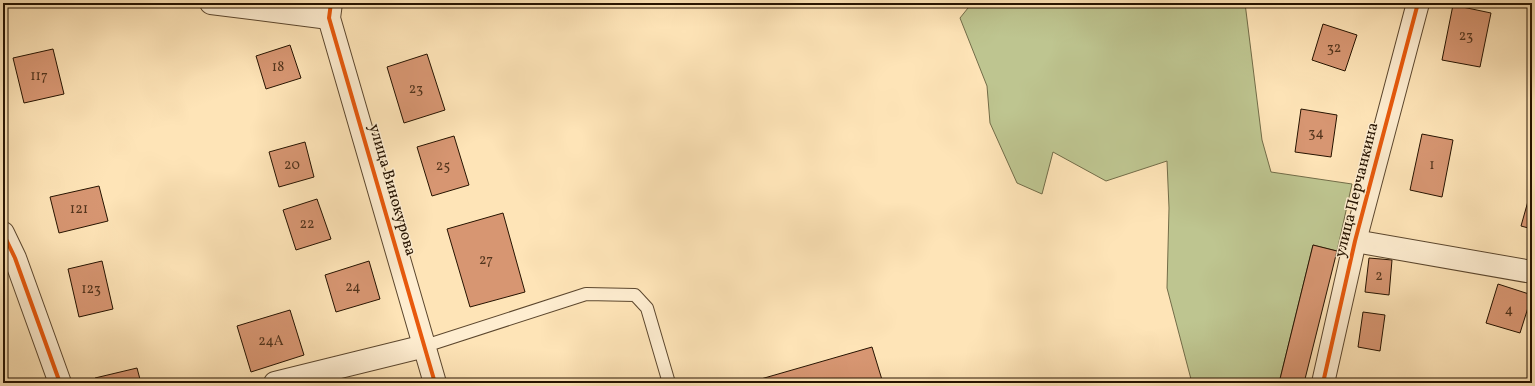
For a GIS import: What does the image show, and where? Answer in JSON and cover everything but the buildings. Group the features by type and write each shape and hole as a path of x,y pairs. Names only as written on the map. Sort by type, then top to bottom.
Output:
{"street":[{"path":"210,3 330,10"},
{"name":"улица Перчанкина","path":"1323,383 1355,241 1418,3"},
{"name":"улица Винокурова","path":"330,10 435,383"},
{"path":"3,233 15,258 60,383"},
{"path":"1355,241 1532,272"},
{"path":"275,383 425,346"}],"lane":[{"path":"425,346 586,294 635,295 647,308 669,383"}],"green space":[{"path":"972,3 1245,3 1262,140 1271,172 1352,184 1337,251 1313,245 1279,383 1192,383 1167,288 1169,208 1167,161 1106,181 1053,152 1042,194 1017,183 990,123 987,86 960,18"}],"cycle path":[{"path":"331,3 329,18 435,383"},
{"path":"1323,383 1355,241 1418,3"},
{"path":"3,233 15,258 60,383"}]}
